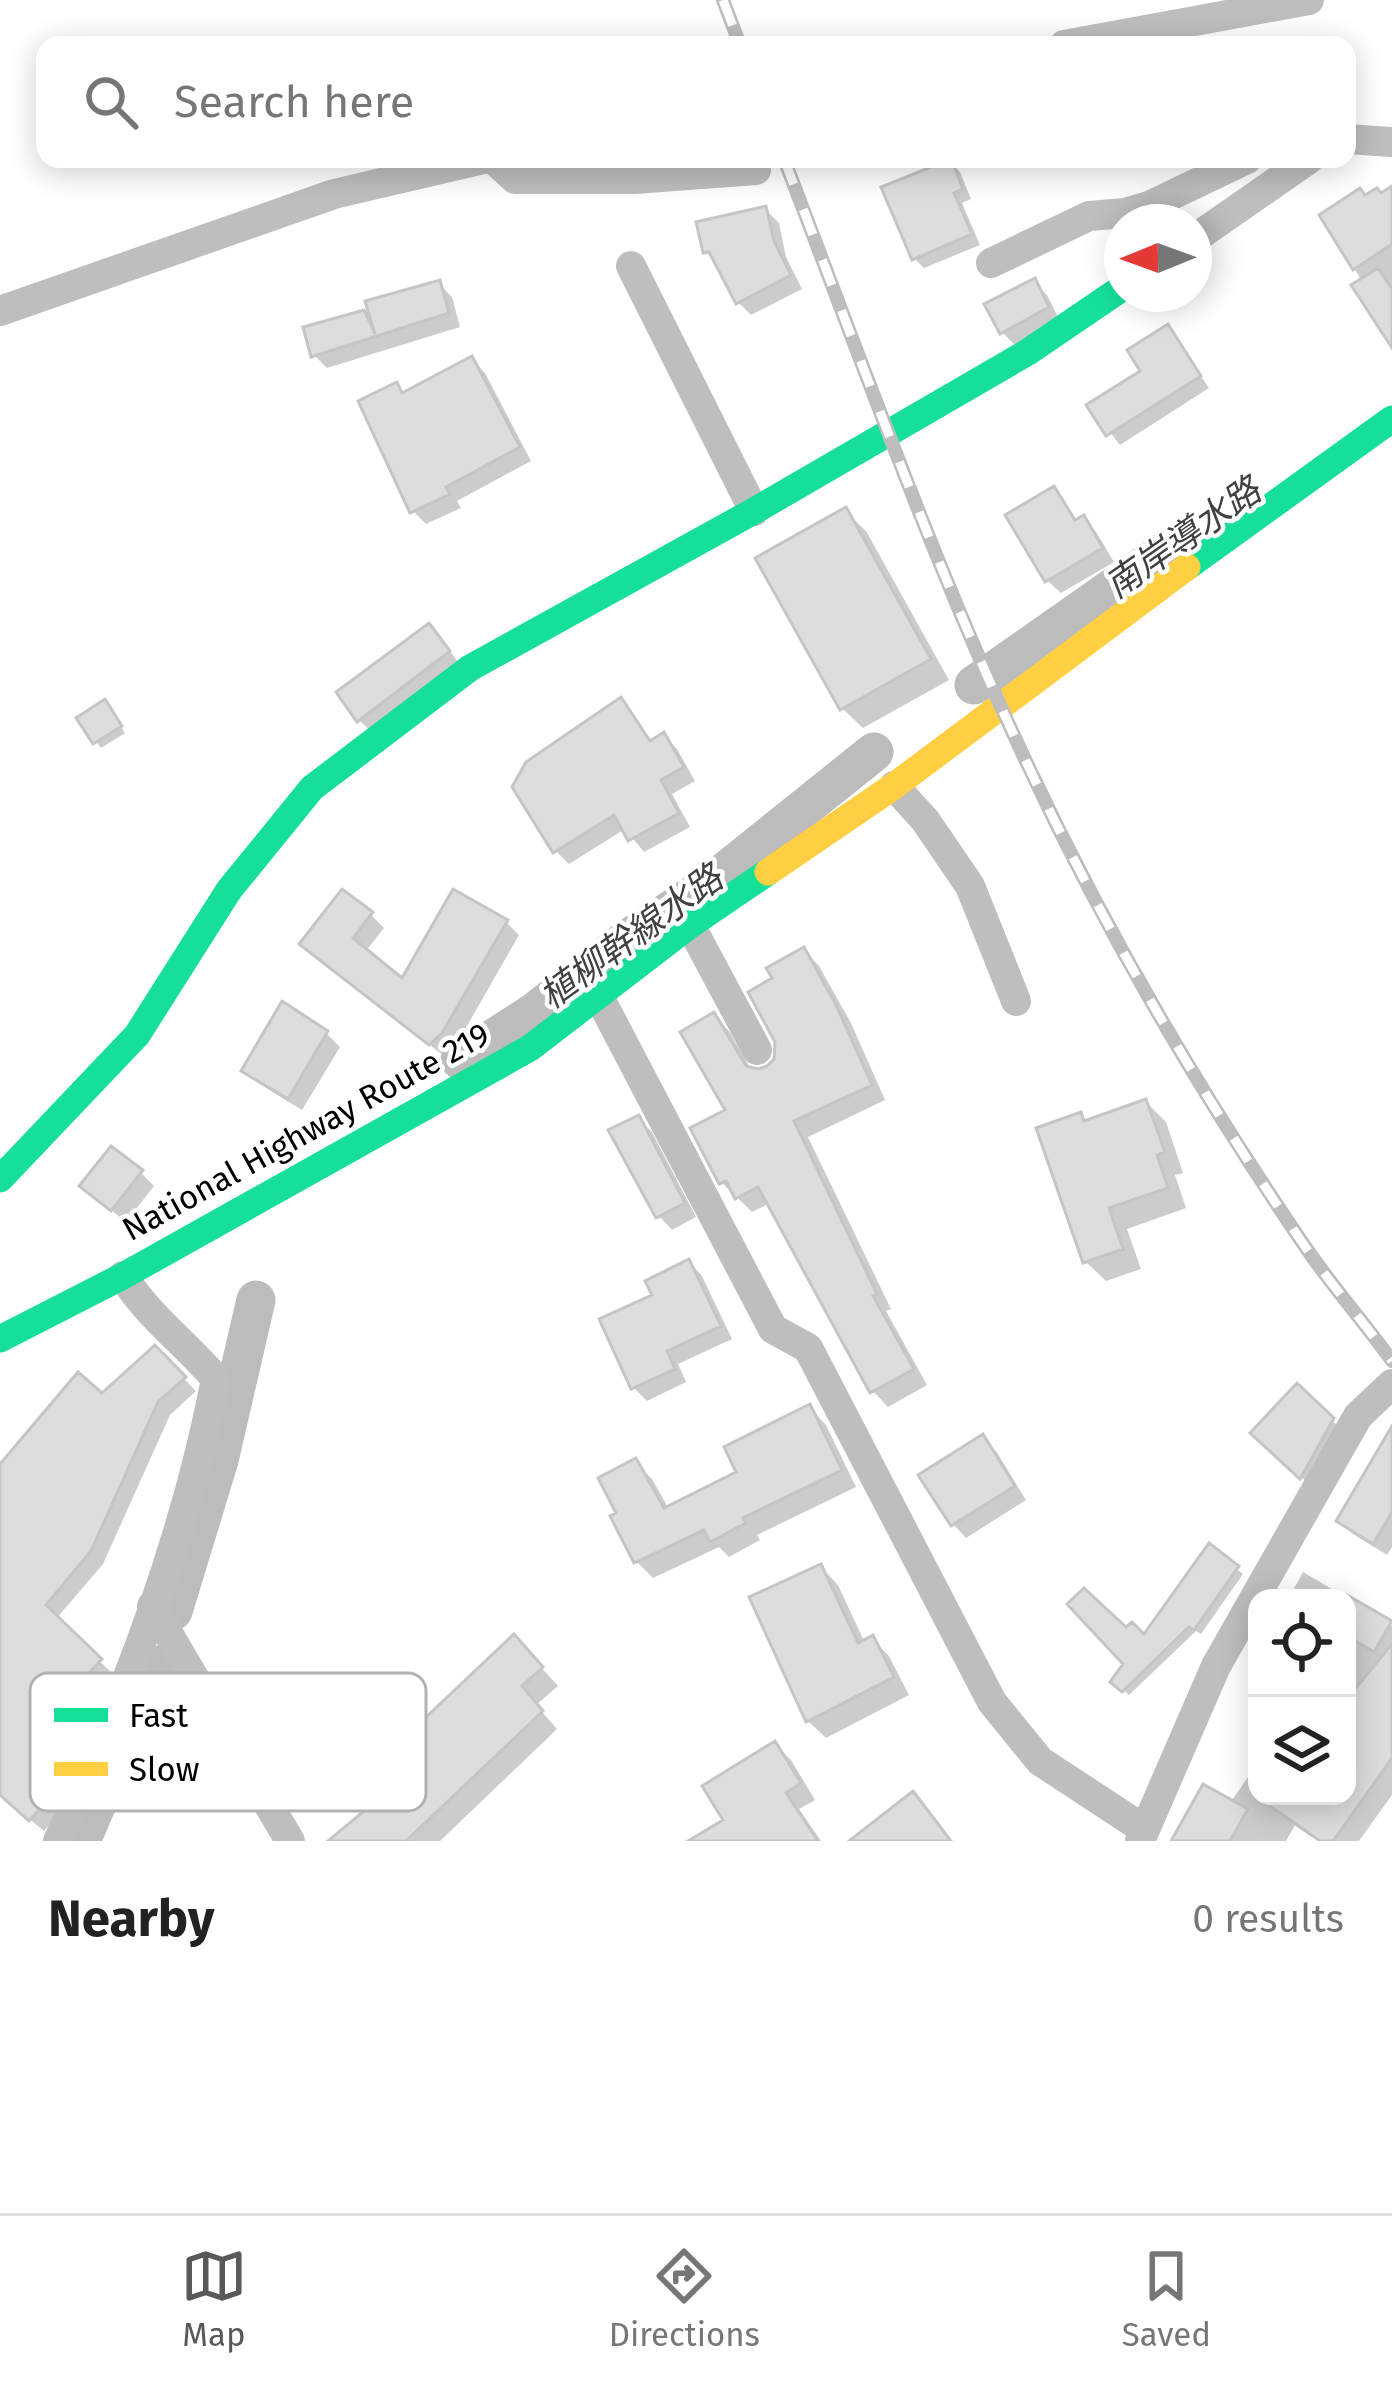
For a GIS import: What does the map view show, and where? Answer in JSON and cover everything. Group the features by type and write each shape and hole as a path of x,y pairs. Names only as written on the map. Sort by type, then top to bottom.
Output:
{"main road":[{"path":"0,1179 137,1035 229,890 312,788 470,668 754,511 1028,352 1104,300"},
{"name":"National Highway Route 219","path":"0,1340 530,1048 690,925 894,786 1392,419"}],"street":[{"path":"1115,36 1309,0"},
{"path":"1356,140 1392,142"},
{"path":"0,311 334,194 449,168"},
{"path":"501,168 515,179 634,179 756,170"},
{"path":"992,263 1089,216 1149,206 1228,168"},
{"path":"1212,226 1296,168"},
{"path":"631,266 754,511"},
{"path":"0,294 36,298"},
{"path":"894,786 926,820 970,886 1016,1001"},
{"path":"690,925 757,1050"},
{"path":"598,995 772,1329 808,1348 992,1702 1040,1761 1143,1835 1226,1648 1358,1416 1392,1384"},
{"path":"123,1276 141,1305 190,1348 216,1379 188,1511 129,1673"},
{"path":"152,1606 191,1673"},
{"path":"58,1841 72,1811"},
{"path":"272,1811 290,1841"}],"building":[{"path":"928,168 955,168 963,189 954,193 972,234 912,260 881,187"},
{"path":"1392,186 1392,244 1353,270 1319,215 1360,188 1365,195"},
{"path":"766,206 774,241 791,275 736,304 709,252 703,253 696,222"},
{"path":"1378,268 1392,289 1392,348 1351,285"},
{"path":"1035,278 1049,307 1000,334 984,304"},
{"path":"440,280 449,313 311,357 303,327 364,310 375,334 365,301"},
{"path":"1168,324 1201,376 1106,436 1086,405 1140,371 1127,350"},
{"path":"472,356 520,447 446,487 450,494 410,513 358,401 397,382 402,393"},
{"path":"1054,486 1075,520 1084,515 1103,548 1045,582 1005,515"},
{"path":"846,507 931,659 840,710 755,558"},
{"path":"429,623 450,651 357,722 336,692"},
{"path":"621,697 650,741 664,732 684,767 661,780 679,813 628,841 614,815 553,853 512,787 526,762"},
{"path":"105,699 122,726 93,744 76,718"},
{"path":"342,889 373,912 353,938 402,978 453,889 508,920 442,1033 429,1045 299,944"},
{"path":"804,947 872,1085 794,1121 877,1294 873,1296 914,1369 870,1393 758,1187 735,1199 726,1181 719,1184 690,1128 725,1110 680,1032 714,1012 746,1066 767,1066 774,1059 775,1042 748,992 772,978 766,968"},
{"path":"282,1001 328,1031 288,1099 241,1071"},
{"path":"1146,1099 1165,1152 1157,1155 1168,1188 1109,1208 1123,1249 1083,1263 1036,1128 1081,1112 1084,1121"},
{"path":"639,1115 685,1203 656,1218 608,1130"},
{"path":"111,1146 143,1170 111,1211 79,1186"},
{"path":"689,1259 721,1326 667,1351 675,1369 631,1389 599,1319 652,1295 645,1281"},
{"path":"155,1345 186,1377 158,1402 91,1551 46,1605 102,1659 89,1673 30,1673 30,1811 38,1811 29,1821 0,1795 0,1464 78,1372 102,1393"},
{"path":"1297,1383 1334,1418 1300,1479 1250,1433"},
{"path":"810,1404 842,1470 743,1518 746,1523 710,1542 704,1530 634,1563 610,1516 616,1513 598,1478 636,1458 664,1508 736,1472 724,1447"},
{"path":"1392,1426 1392,1512 1373,1544 1336,1521"},
{"path":"983,1434 1015,1486 951,1526 918,1475"},
{"path":"1209,1543 1239,1566 1194,1630 1189,1627 1122,1692 1110,1682 1123,1664 1067,1604 1084,1588 1126,1627 1132,1622 1144,1634"},
{"path":"821,1564 858,1643 873,1635 894,1677 806,1722 749,1597"},
{"path":"1356,1600 1392,1621 1374,1652 1356,1641"},
{"path":"514,1634 543,1667 522,1686 543,1711 406,1841 328,1841 364,1811 426,1811 426,1717"},
{"path":"1392,1644 1392,1758 1333,1841 1320,1841 1269,1805 1356,1805 1356,1688"},
{"path":"775,1741 801,1783 786,1793 818,1841 688,1841 723,1820 702,1786"},
{"path":"1203,1784 1248,1809 1230,1841 1171,1841"},
{"path":"913,1791 951,1841 849,1841"}],"waterway":[{"name":"南岸導水路","path":"974,685 1182,539"},
{"name":"植柳幹線水路","path":"460,1060 533,1013 626,940 707,886 874,752"},
{"name":"植柳幹線水路","path":"173,1611 219,1460 256,1300"},
{"name":"植柳幹線水路","path":"154,1673 157,1665"},
{"name":"植柳幹線水路","path":"81,1841 94,1811"}],"railway":[{"path":"723,0 737,36"},
{"path":"787,168 928,535 1054,820 1154,1007 1227,1128 1314,1260 1392,1361"}],"traffic: fast":[{"path":"0,1179 137,1035 229,890 312,788 470,668 754,511 1028,352 1104,300"},
{"path":"1187,567 1392,419"},
{"path":"0,1339 123,1276 530,1048 690,925 768,872"}],"traffic: slow":[{"path":"768,872 894,786 1187,567"}]}
